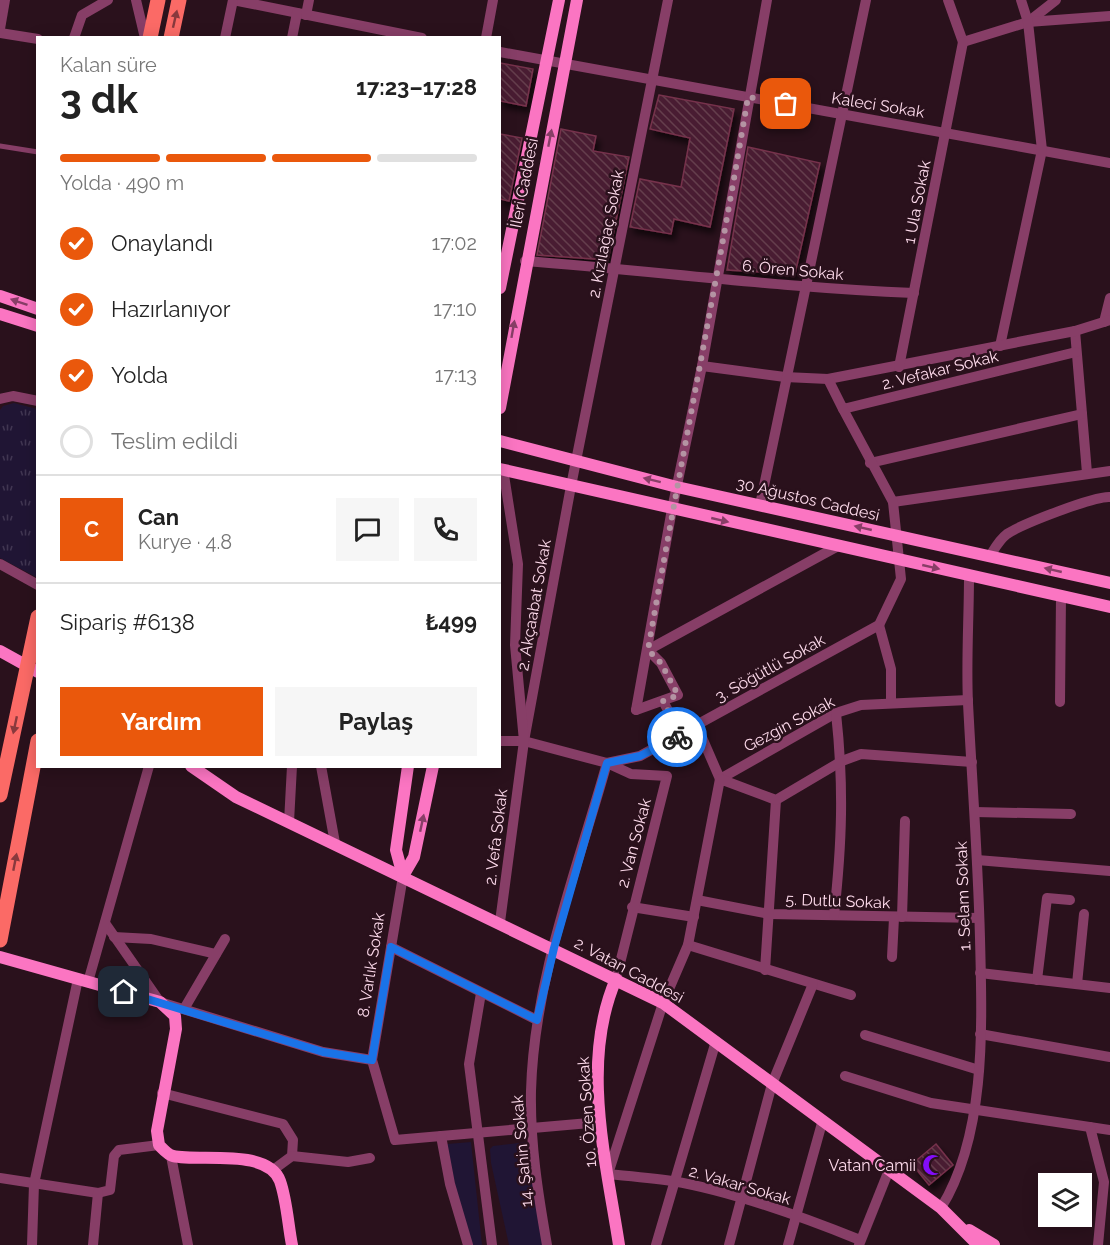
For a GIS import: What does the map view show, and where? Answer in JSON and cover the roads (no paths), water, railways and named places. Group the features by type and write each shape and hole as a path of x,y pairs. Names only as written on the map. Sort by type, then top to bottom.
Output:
{"main road":[{"path":"150,36 158,0"},
{"path":"171,36 179,0"},
{"name":"İleri Caddesi","path":"501,283 560,0"},
{"name":"İleri Caddesi","path":"501,402 525,261 578,0"},
{"path":"0,296 36,308"},
{"path":"0,314 36,325"},
{"name":"30 Ağustos Caddesi","path":"501,441 574,473 672,509 1110,607"},
{"name":"30 Ağustos Caddesi","path":"501,469 574,473 677,487 1110,583"},
{"path":"0,795 33,670 36,638"},
{"path":"0,651 33,670"},
{"path":"0,940 35,755"},
{"name":"2. Vatan Caddesi","path":"194,768 236,797 554,948 663,1003 822,1123 941,1208 978,1245"},
{"name":"8. Varlık Sokak","path":"403,876 396,850 408,768"},
{"name":"8. Varlık Sokak","path":"403,876 414,857 434,768"},
{"path":"0,957 160,1002 175,1016 176,1029 162,1093 157,1131 159,1145 171,1156 236,1159 266,1165 273,1170 280,1180 292,1245"},
{"name":"10. Özen Sokak","path":"616,980 600,1032 601,1122 619,1245"},
{"name":"2. Vatan Caddesi","path":"956,1222 994,1245"}],"street":[{"path":"5,0 0,31 36,39"},
{"path":"75,36 82,15 108,0"},
{"path":"136,0 145,36"},
{"path":"225,36 233,0 412,36"},
{"path":"293,36 309,0"},
{"path":"486,36 493,0"},
{"name":"2. Kızılağaç Sokak","path":"574,473 668,0"},
{"path":"648,650 661,663 678,695 636,710 672,509 702,366 766,0"},
{"path":"760,505 866,0"},
{"path":"948,0 963,42 1028,22 1110,16"},
{"path":"1000,346 1042,150 1028,22 1021,0"},
{"path":"1028,22 1056,0"},
{"name":"1 Ula Sokak","path":"899,367 963,42"},
{"name":"Kaleci Sokak","path":"501,52 1110,163"},
{"name":"6. Ören Sokak","path":"525,261 717,278 806,289 914,293"},
{"path":"702,366 786,377 828,379 1075,331 1107,321 1110,298"},
{"path":"1075,331 1087,473"},
{"name":"2. Vefakar Sokak","path":"843,409 1077,352"},
{"path":"828,379 870,463 893,502 901,579 879,625 891,669 891,702"},
{"path":"0,399 13,396 36,401"},
{"path":"870,463 1082,414"},
{"name":"2. Vefa Sokak","path":"500,922 524,741 514,645 518,564 501,469"},
{"path":"893,502 1110,471"},
{"name":"2. Akçaabat Sokak","path":"524,741 574,473"},
{"path":"990,556 1005,535 1019,527 1109,495"},
{"path":"648,650 838,546"},
{"path":"0,564 36,584"},
{"name":"1. Selam Sokak","path":"941,1208 957,1183 974,1110 979,1070 979,918 968,700 969,576"},
{"path":"1060,596 1060,702"},
{"name":"3. Söğütlü Sokak","path":"501,741 524,741 607,763 640,756 879,625"},
{"name":"Gezgin Sokak","path":"720,778 836,714 861,705 968,700"},
{"path":"663,701 681,735"},
{"path":"834,915 843,838 842,761 836,714"},
{"path":"608,1174 663,1003 688,945 694,917 720,778 697,726"},
{"path":"777,800 842,761 861,754 972,762"},
{"name":"2. Van Sokak","path":"607,763 631,774 667,776 616,980"},
{"name":"14. Şahin Sokak","path":"547,1245 537,1185 532,1129 531,1089 537,1020 554,948 607,763"},
{"path":"32,1245 34,1184 83,980 105,923 148,768"},
{"path":"289,822 292,768"},
{"path":"321,768 335,843"},
{"path":"720,778 777,800"},
{"path":"765,970 777,800"},
{"path":"975,812 1071,814"},
{"path":"892,957 898,917 905,821"},
{"path":"977,860 1110,871"},
{"name":"8. Varlık Sokak","path":"372,1060 403,876"},
{"path":"1037,980 1047,898 1070,900"},
{"name":"5. Dutlu Sokak","path":"697,900 769,914 979,918"},
{"path":"633,907 694,917"},
{"path":"1077,984 1084,914"},
{"path":"105,923 160,1002 323,1052 372,1060 395,1140 601,1122"},
{"path":"114,937 151,939 216,954"},
{"path":"184,1009 225,939"},
{"path":"688,945 851,995"},
{"path":"391,947 537,1020"},
{"path":"980,973 1110,988"},
{"path":"729,1245 772,1084 813,984"},
{"path":"482,993 469,1065 492,1245"},
{"path":"980,1034 1110,1057"},
{"path":"865,1035 979,1070"},
{"path":"656,1245 716,1041"},
{"path":"845,1076 932,1102 1110,1130"},
{"path":"162,1093 283,1124 293,1140 292,1156"},
{"path":"788,1245 822,1123"},
{"path":"1090,1127 1107,1183 1098,1245"},
{"path":"441,1136 450,1184 468,1245"},
{"path":"0,1178 98,1193 110,1190 114,1156 119,1150 159,1145"},
{"path":"171,1156 188,1245"},
{"path":"273,1170 292,1156 348,1162 370,1158"},
{"path":"859,1243 890,1170"},
{"name":"2. Vakar Sokak","path":"608,1174 674,1182 740,1199 796,1217 859,1243"},
{"path":"93,1245 98,1193"}],"lane":[{"path":"0,146 36,152"}],"place":[{"name":"Vatan Camii","path":"933,1165"}]}
